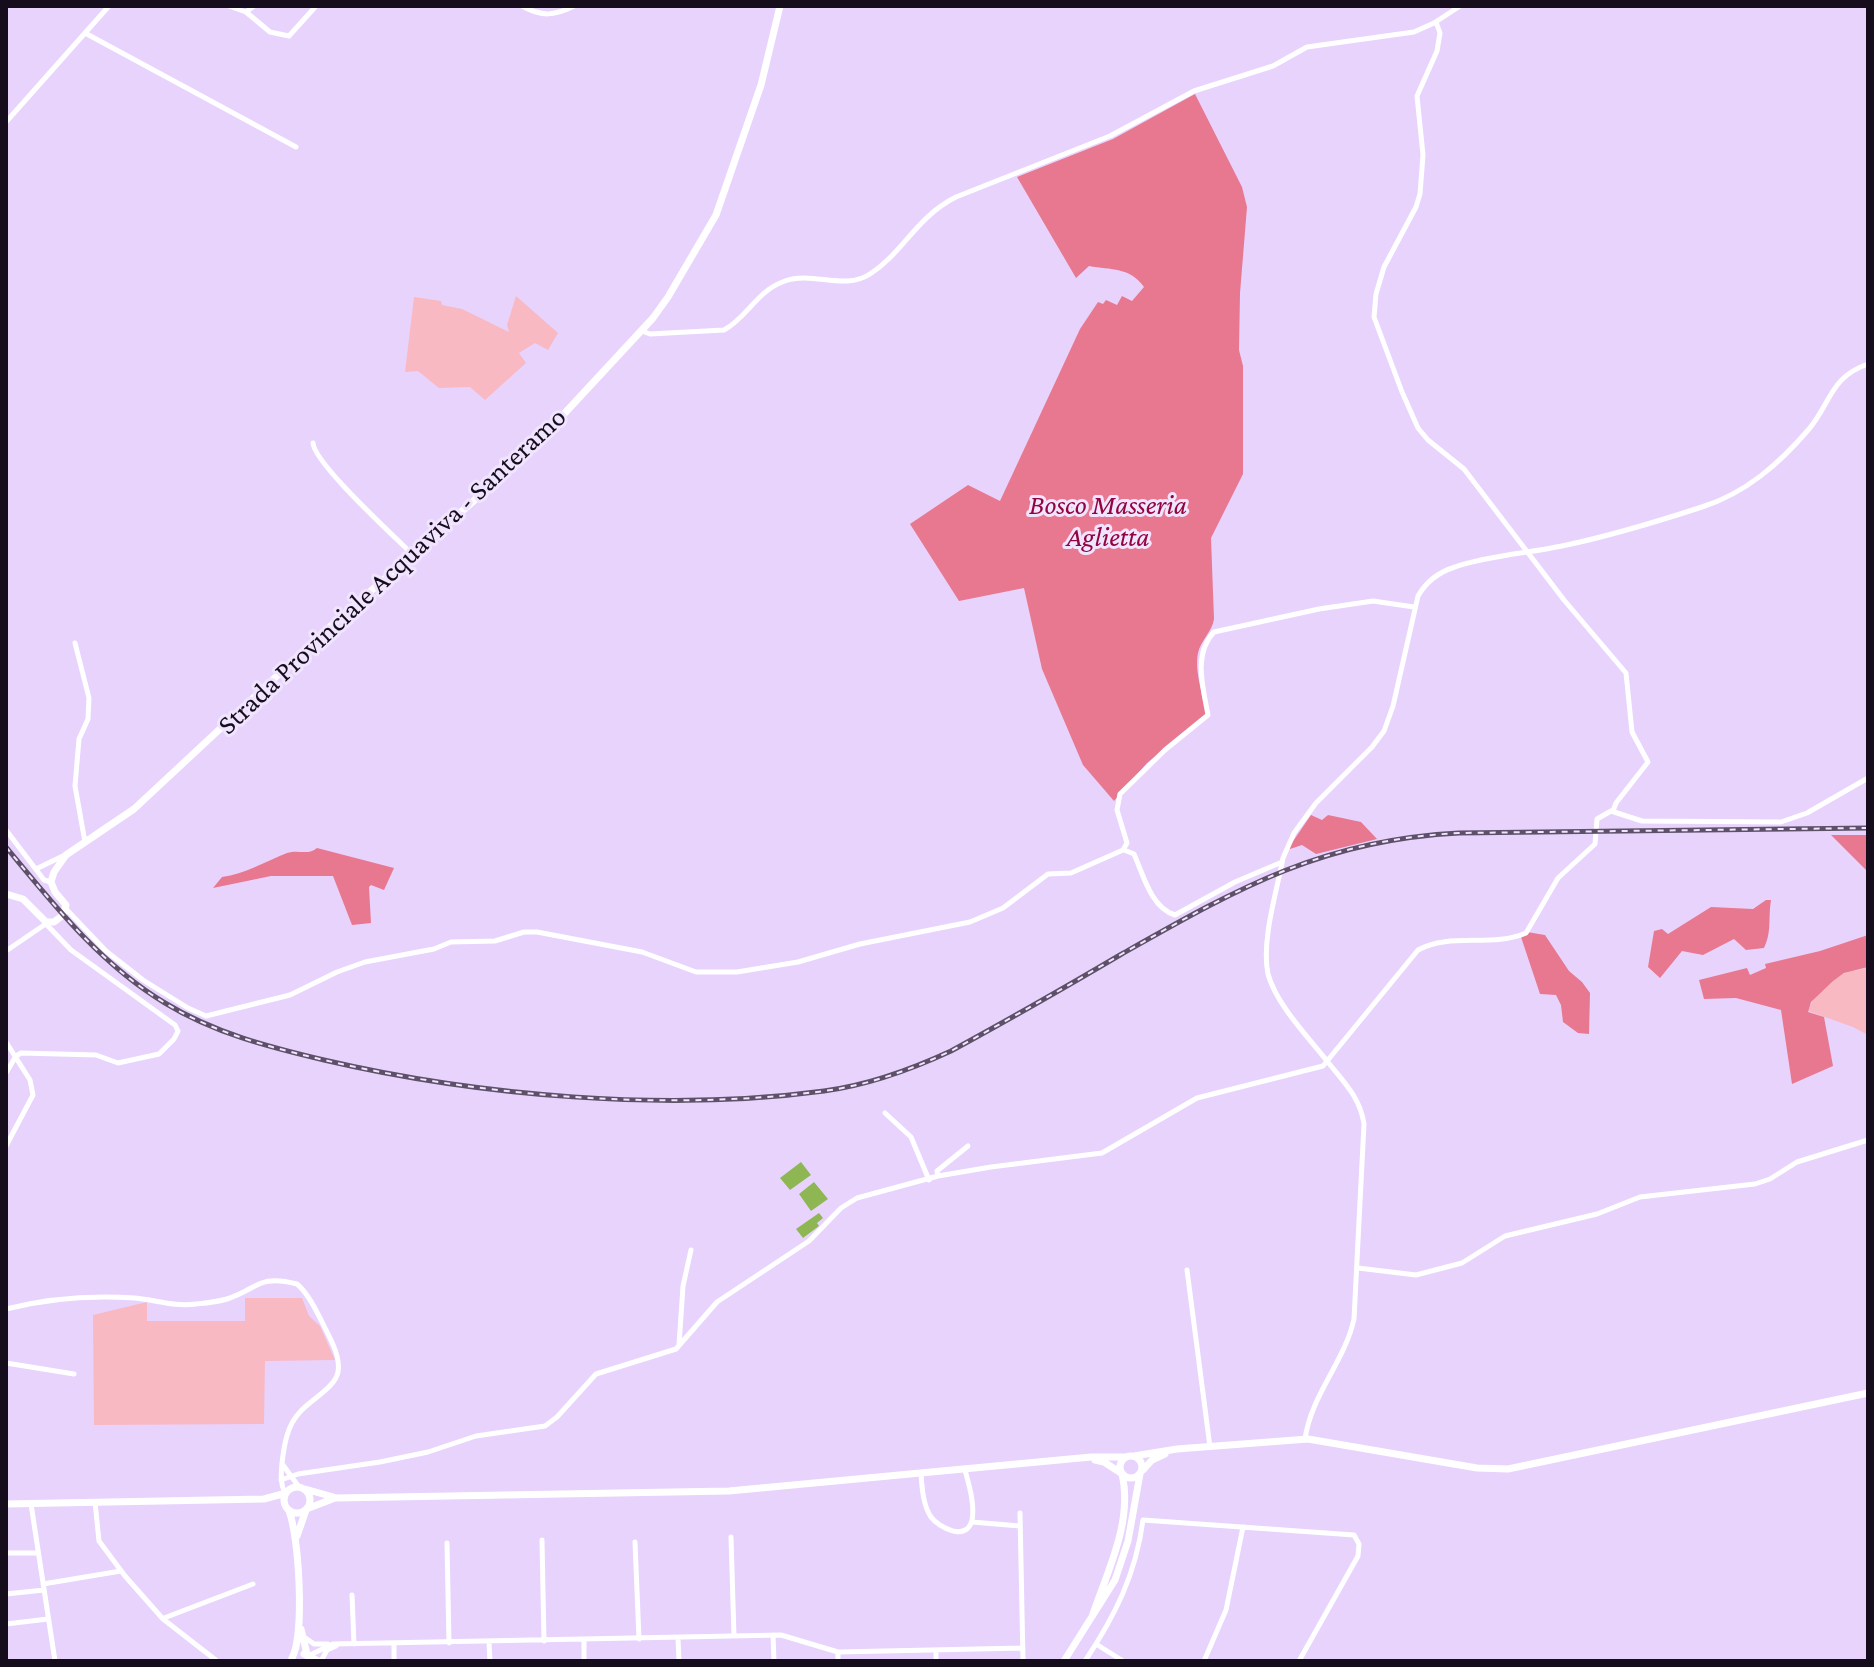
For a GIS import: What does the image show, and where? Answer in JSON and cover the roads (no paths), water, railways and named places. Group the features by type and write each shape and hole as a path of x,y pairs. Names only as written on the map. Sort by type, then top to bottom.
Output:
{"main road":[{"name":"Strada Provinciale Acquaviva - Santeramo","path":"68,854 120,821 157,789 324,632 530,451 642,331 668,297 716,215 755,105 780,6"},
{"path":"6,894 23,899 47,924 56,921 67,910 51,882 56,868 68,854"},
{"path":"6,1504 264,1499 286,1493 292,1488 337,1498 729,1491 1305,1439 1499,1469 1868,1393"},
{"path":"1065,1460 1098,1460 1131,1478 1162,1455 1207,1447"},
{"path":"1064,1661 1107,1597 1121,1565 1140,1473 1140,1460 1130,1457"},
{"path":"1090,1623 1120,1531 1125,1496 1120,1466 1130,1457"},
{"path":"296,1538 310,1498 302,1488"},
{"path":"286,1493 284,1502 296,1538 298,1609 297,1643 290,1659"},
{"path":"264,1499 299,1513 337,1498"},
{"path":"298,1609 309,1655"},
{"path":"290,1659 309,1655 320,1661"}],"street":[{"path":"6,122 109,6"},
{"path":"229,6 246,12 270,32 289,36 316,6"},
{"path":"246,12 254,6"},
{"path":"522,6 546,15 574,6"},
{"path":"642,331 650,334 724,330 762,293 785,281 796,278 847,282 860,279 876,269 927,216 948,201 1110,136 1189,93 1263,70 1313,45 1414,32 1460,6"},
{"path":"1436,22 1440,33 1437,51 1417,96 1423,155 1420,194 1384,267 1376,294 1374,317 1418,428 1428,440 1459,463 1596,640 1626,673 1632,732 1648,762 1613,811"},
{"path":"85,33 296,147"},
{"path":"1305,1439 1317,1399 1351,1330 1358,1268 1364,1124 1352,1092 1279,998 1269,976 1267,946 1282,862 1294,833 1316,803 1384,731 1393,706 1414,607 1422,589 1445,571 1467,564 1615,535 1740,492 1750,486 1809,428 1840,380 1868,364"},
{"path":"313,443 314,452 340,482 412,554"},
{"path":"67,910 106,951 143,980 206,1016 290,995 365,962 434,949 451,942 503,940 524,932 642,952 702,973 722,974 798,962 860,944 983,917 1010,903 1048,874 1071,873 1123,850 1127,843 1116,805 1120,794 1165,750 1208,715 1201,655 1214,632 1319,609 1373,601 1414,607"},
{"path":"75,643 89,698 88,719 79,739 75,786 85,843"},
{"path":"281,1482 289,1476 428,1452 487,1434 541,1428 557,1417 596,1374 662,1356 679,1346 717,1302 814,1237 847,1203 857,1198 938,1176 1106,1152 1197,1098 1323,1066 1414,952 1433,942 1484,941 1526,933 1553,885 1567,868 1591,850 1597,837 1596,823 1600,816 1613,811 1642,821 1781,822 1801,815 1868,778"},
{"path":"6,830 44,880 51,882"},
{"path":"1123,850 1134,854 1148,888 1167,913 1175,915 1235,882 1282,862"},
{"path":"36,869 68,854"},
{"path":"6,951 47,924 71,950 175,1025 178,1031 159,1054 118,1063 96,1055 21,1053 6,1073"},
{"path":"6,1042 30,1080 33,1095 6,1146"},
{"path":"885,1113 911,1137 929,1180"},
{"path":"1358,1268 1407,1276 1447,1268 1469,1260 1510,1234 1597,1214 1647,1195 1755,1184 1770,1179 1797,1162 1868,1140"},
{"path":"938,1176 937,1171 968,1146"},
{"path":"679,1346 683,1286 691,1250"},
{"path":"1187,1270 1207,1447"},
{"path":"6,1309 82,1297 195,1305 229,1298 256,1283 297,1284 323,1324 339,1371 333,1382 295,1419 284,1444 281,1482 275,1496"},
{"path":"6,1363 74,1374"},
{"path":"282,1464 302,1488"},
{"path":"965,1470 971,1496 972,1522"},
{"path":"921,1474 923,1497 931,1516 952,1532 962,1531 972,1522 1020,1526"},
{"path":"281,1482 286,1493"},
{"path":"95,1502 99,1541 121,1571 163,1619 217,1661"},
{"path":"30,1503 55,1661"},
{"path":"1020,1513 1023,1661"},
{"path":"1085,1661 1125,1592 1143,1520 1347,1534 1358,1538 1358,1556 1299,1661"},
{"path":"1204,1661 1226,1610 1243,1527"},
{"path":"731,1537 734,1636"},
{"path":"542,1540 544,1641"},
{"path":"635,1542 639,1639"},
{"path":"447,1543 449,1643"},
{"path":"6,1553 38,1553"},
{"path":"6,1594 121,1571"},
{"path":"163,1619 253,1584"},
{"path":"352,1595 354,1644"},
{"path":"6,1624 48,1619"},
{"path":"302,1634 314,1644 773,1635 793,1636 838,1652 1023,1648"},
{"path":"773,1635 774,1661"},
{"path":"678,1638 679,1661"},
{"path":"584,1640 584,1661"},
{"path":"489,1642 490,1661"},
{"path":"309,1655 333,1644"},
{"path":"320,1661 327,1650 343,1644"},
{"path":"394,1644 394,1661"},
{"path":"1096,1644 1123,1661"},
{"path":"936,1650 936,1661"},
{"path":"838,1652 838,1661"}],"railway":[{"path":"6,847 79,932 119,970 165,1003 222,1031 324,1060 445,1083 573,1097 701,1100 824,1091 873,1081 905,1070 951,1051 1242,889 1322,857 1364,846 1459,833 1868,828"}],"park label":[{"name":"Bosco Masseria Aglietta","path":"1108,521"}]}
